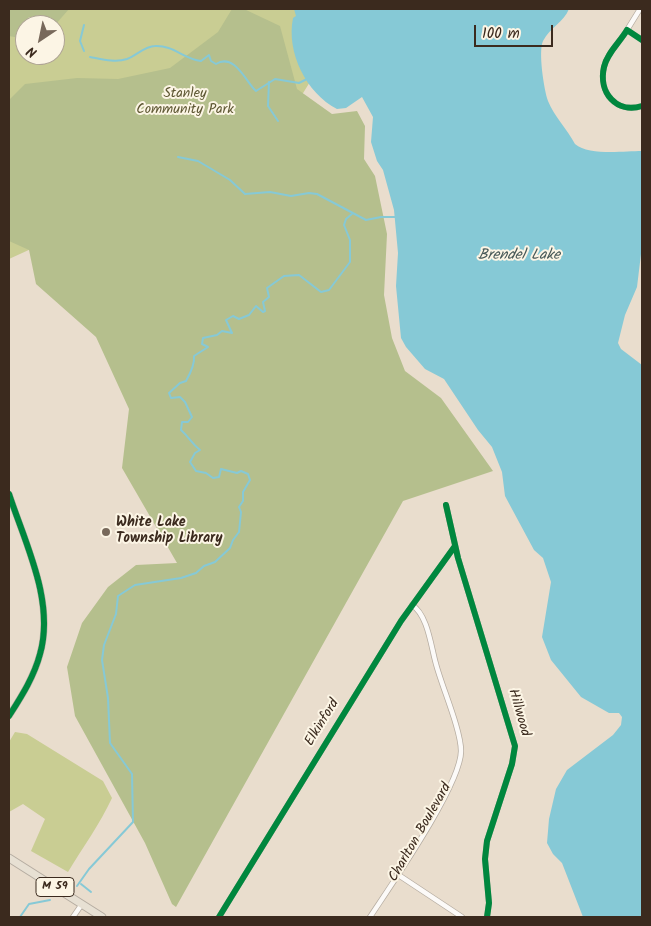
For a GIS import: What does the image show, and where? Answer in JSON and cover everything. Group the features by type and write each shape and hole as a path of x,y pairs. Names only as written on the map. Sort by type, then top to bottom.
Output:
{"highway":[{"name":"M 59","path":"9,858 102,917"}],"street":[{"path":"640,9 609,55 604,67 604,78 608,94 617,105 630,109 642,106"},
{"path":"627,30 642,40"},
{"path":"9,494 38,584 44,621 42,645 37,664 9,716"},
{"name":"Hillwood","path":"446,505 455,546 515,746 512,764 487,841 485,859 489,903 487,917"},
{"name":"Elkinford","path":"219,917 412,605 455,546"},
{"name":"Charlton Boulevard","path":"370,917 448,788 461,752 458,732 421,616 412,605"},
{"path":"397,874 462,917"},
{"path":"74,917 82,904"}],"green space":[{"name":"Stanley Community Park","path":"9,9 355,9 216,234 44,243 9,259"},
{"path":"9,9 69,9 64,15 15,15 15,37 9,36"},
{"path":"232,9 244,9 280,26 297,89 332,114 357,111 365,126 364,159 375,176 387,234 384,295 392,338 405,371 441,398 493,471 403,501 176,907 172,904 145,843 75,716 67,667 82,623 108,587 136,565 177,563 122,468 129,409 96,337 36,284 29,250 9,241 9,100 25,84 77,78 118,79 170,68 218,32"},
{"path":"15,732 27,734 103,781 112,798 68,872 31,851 45,819 23,804 9,812 9,742"}],"water":[{"name":"Brendel Lake","path":"294,9 569,9 564,18 546,36 542,46 543,80 546,96 551,107 575,144 581,148 607,152 642,151 641,254 637,287 625,315 618,343 621,349 642,365 642,917 583,917 562,863 553,854 547,843 549,819 556,789 567,770 613,735 621,725 622,717 619,713 609,713 581,697 551,660 542,637 551,582 543,558 534,550 505,496 502,472 492,447 478,430 444,379 425,369 406,347 401,338 396,286 398,253 394,210 383,170 377,161 371,142 373,117 362,97 346,108 337,109 316,93 301,70 296,58 292,31 293,18 296,16"}],"waterway":[{"path":"84,25 80,41 84,51"},
{"path":"90,57 118,61 127,59 148,47 161,46 195,60 201,61 209,55 211,61 216,64 223,61 229,62 240,70 256,91 275,79 299,83 307,79"},
{"path":"269,82 268,106 278,121"},
{"path":"178,157 198,161 230,180 245,194 270,192 291,196 309,193 317,194 366,220 395,217"},
{"path":"77,886 89,869 133,822 132,774 110,743 108,698 102,660 104,645 116,614 118,596 135,585 181,578 196,573 204,566 215,562 230,548 239,532 241,512 239,507 243,501 243,492 250,480 248,474 241,471 237,473 221,469 219,477 213,478 206,473 196,471 190,462 195,453 200,450 181,430 182,422 188,422 192,417 185,402 180,397 171,398 169,393 180,383 186,381 193,366 194,356 208,347 202,344 203,338 217,335 222,331 232,333 226,320 233,316 239,319 249,315 256,306 263,312 265,311 263,302 269,297 267,288 284,276 299,275 321,292 329,290 350,262 350,240 344,225 346,219 353,213"},
{"path":"81,884 91,892"},
{"path":"20,917 29,904 50,900"}],"cycle path":[{"path":"642,40 627,30 608,57 603,76 607,93 617,104 633,108 642,106"},
{"path":"9,494 36,572 44,614 44,634 40,654 27,686 9,716"},
{"path":"446,505 458,558 515,746 512,764 487,841 485,859 489,903 487,917"},
{"path":"219,917 401,621 455,546"}],"place":[{"name":"White Lake Township Library","path":"106,532"}]}
